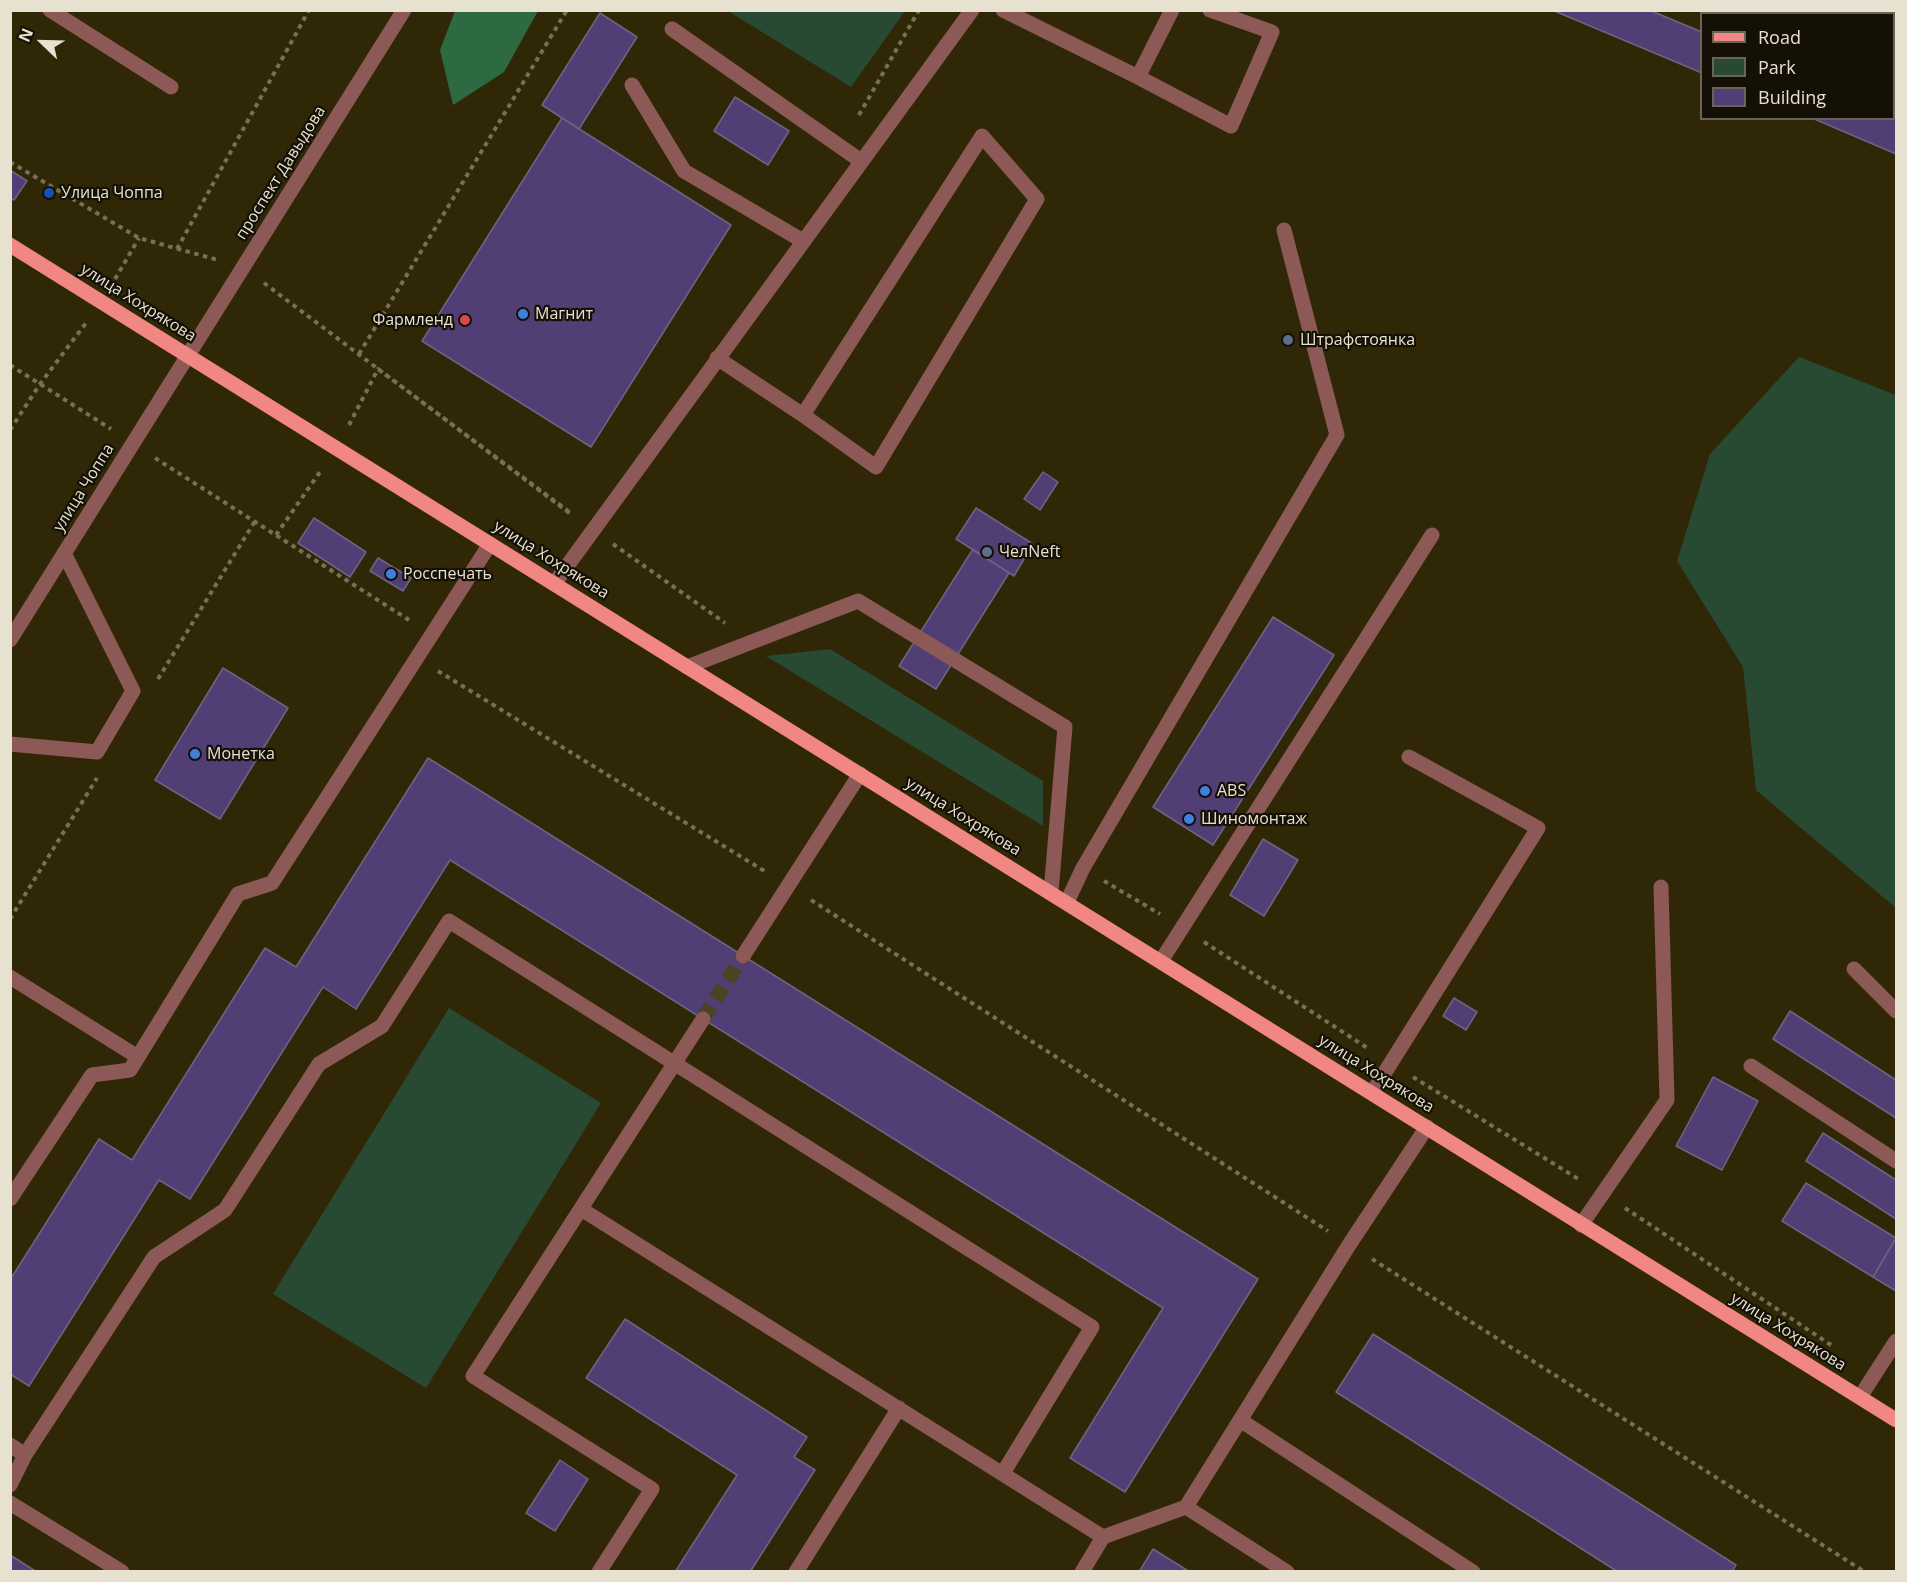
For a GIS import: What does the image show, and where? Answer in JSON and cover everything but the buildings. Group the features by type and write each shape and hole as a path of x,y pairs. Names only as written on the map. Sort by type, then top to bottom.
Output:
{"main road":[{"name":"улица Хохрякова","path":"10,245 1896,1420"}],"street":[{"path":"50,10 171,87"},
{"name":"проспект Давыдова","path":"188,355 404,10"},
{"path":"554,584 972,10"},
{"path":"1003,10 1232,126 1272,32 1210,10"},
{"path":"1138,77 1172,10"},
{"path":"672,29 861,161"},
{"path":"632,85 684,171 803,241"},
{"path":"717,358 876,467 1037,199 982,136 803,415"},
{"path":"1067,902 1083,868 1337,435 1284,230"},
{"name":"улица Чоппа","path":"10,640 188,355"},
{"path":"1161,961 1432,535"},
{"path":"10,1199 92,1075 130,1070 238,894 272,883 490,544"},
{"path":"10,744 97,752 133,691 64,553"},
{"path":"687,667 858,601 1065,727 1051,892"},
{"path":"1372,1093 1538,828 1409,757"},
{"path":"743,956 860,774"},
{"path":"1581,1225 1667,1100 1661,887"},
{"path":"10,1485 25,1455 154,1257 225,1210 319,1064 382,1026 449,921 1092,1327 1003,1473"},
{"path":"1854,969 1896,1011"},
{"path":"12,982 138,1057"},
{"path":"599,1572 652,1490 473,1376 703,1019"},
{"path":"1751,1066 1896,1161"},
{"path":"1082,1572 1103,1538 1186,1507 1349,1245 1427,1127"},
{"path":"581,1209 1103,1538"},
{"path":"1860,1397 1896,1341"},
{"path":"796,1572 898,1408"},
{"path":"1240,1420 1473,1572"},
{"path":"10,1445 25,1455"},
{"path":"10,1503 122,1572"},
{"path":"1186,1507 1280,1570"}],"path":[{"path":"177,249 309,10"},
{"path":"359,354 567,10"},
{"path":"841,147 919,10"},
{"path":"10,162 139,238 243,267 593,530"},
{"path":"10,430 40,384 102,302 139,238"},
{"path":"10,365 426,631 417,658 788,886 1865,1572"},
{"path":"378,369 593,530 752,642"},
{"path":"1083,868 1182,928 1391,1063 1602,1194 1836,1348"}],"green space":[{"path":"455,11 538,11 504,72 453,105 440,50"},
{"path":"728,11 905,11 851,87"},
{"path":"1799,357 1896,395 1896,908 1756,790 1743,667 1677,561 1710,454"},
{"path":"830,649 1043,781 1043,826 766,656"},
{"path":"449,1008 601,1103 426,1388 273,1294"}],"tunnel":[{"path":"703,1019 743,956"}],"place":[{"name":"Улица Чоппа","path":"49,193"},
{"name":"Магнит","path":"523,314"},
{"name":"Фармленд","path":"465,320"},
{"name":"Штрафстоянка","path":"1288,340"},
{"name":"ЧелNeft","path":"987,552"},
{"name":"Росспечать","path":"391,574"},
{"name":"Монетка","path":"195,754"},
{"name":"ABS","path":"1205,791"},
{"name":"Шиномонтаж","path":"1189,819"}]}
